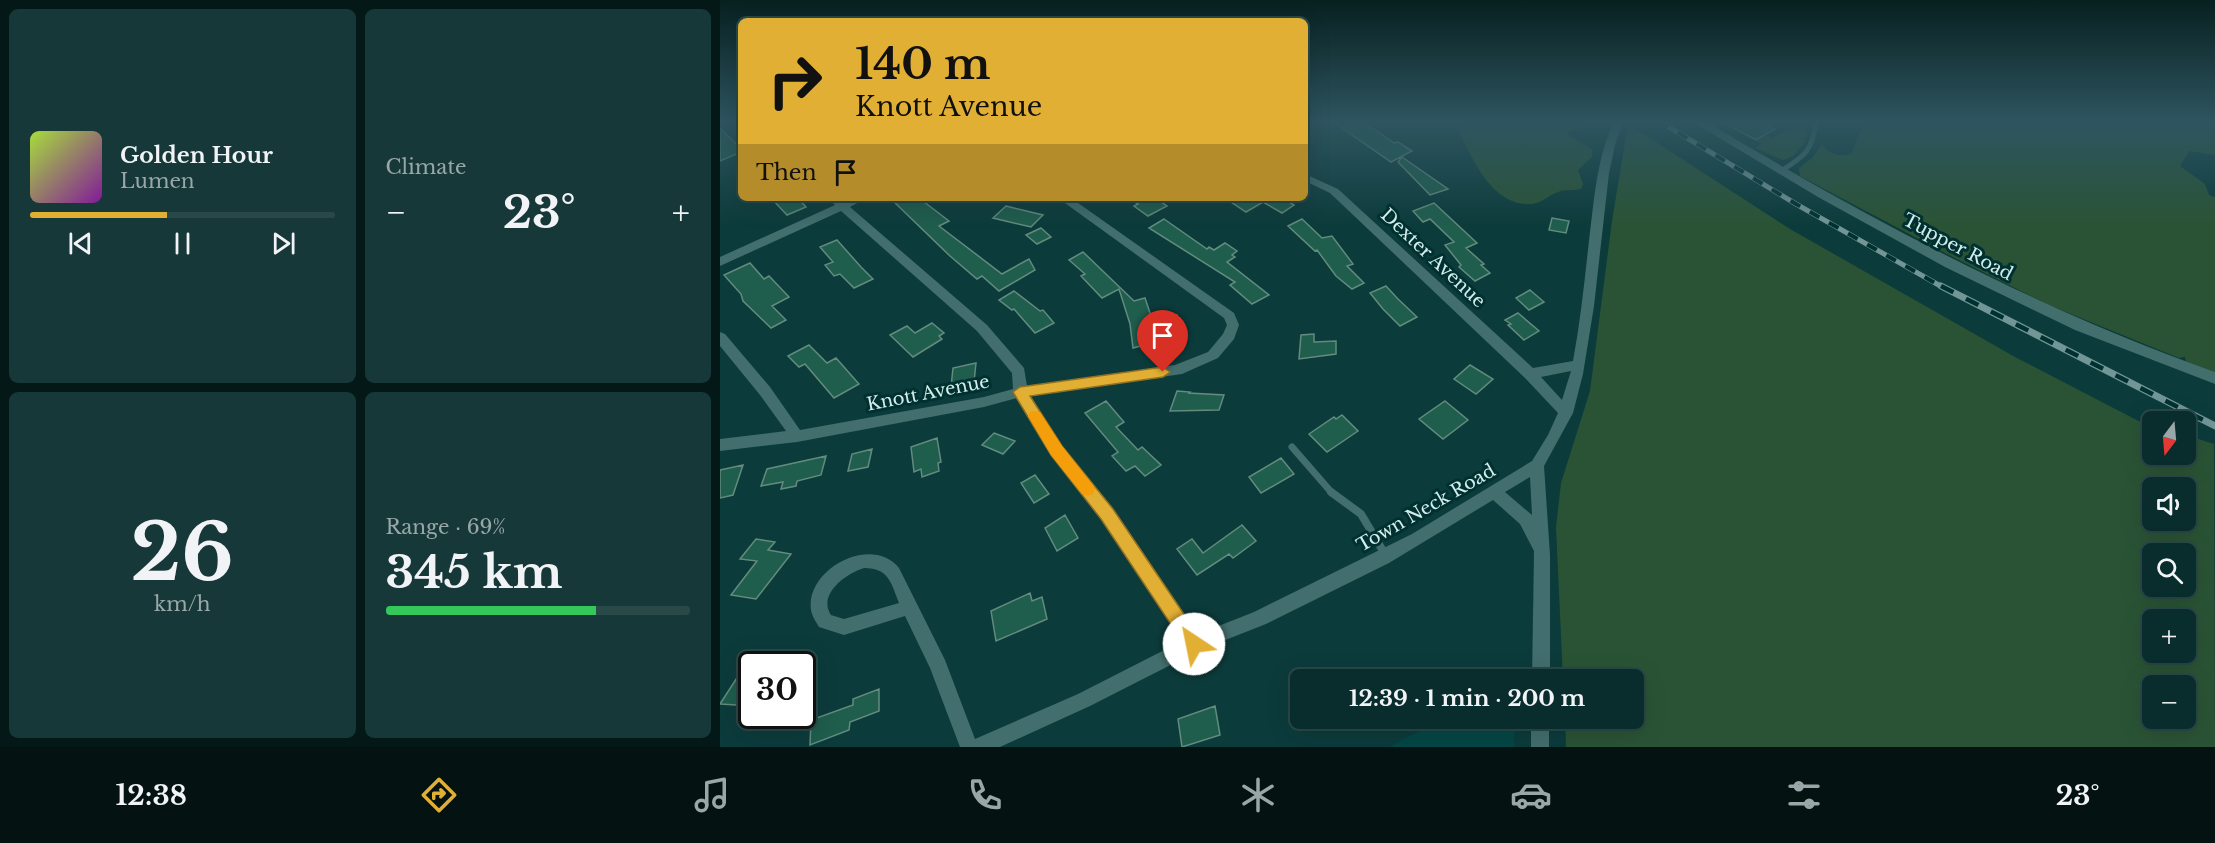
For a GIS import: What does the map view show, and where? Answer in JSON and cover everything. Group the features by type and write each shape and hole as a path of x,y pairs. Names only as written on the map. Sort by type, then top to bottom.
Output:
{"main road":[{"name":"Tupper Road","path":"1757,156 1914,245 2013,297 2113,341 2215,378"}],"street":[{"name":"Town Neck Road","path":"978,747 1084,700 1194,644 1260,618 1386,556 1418,539 1537,465 1549,449 1566,413 1578,365 1601,186 1608,156"},
{"name":"Dexter Avenue","path":"1308,178 1335,191 1530,374 1566,413"},
{"name":"Knott Avenue","path":"720,445 797,436 984,402 1020,392 1149,375 1185,367 1213,355 1229,336 1233,324 1230,316 1222,308 1068,201"},
{"path":"720,262 837,202 982,328 1019,372 1020,392 1056,451 1107,514 1194,644"},
{"path":"720,337 765,391 797,436"},
{"path":"1530,374 1578,365"},
{"path":"1537,465 1542,555 1541,669"},
{"path":"1494,492 1526,519 1542,555"},
{"path":"909,607 844,627 825,621 819,610 820,594 836,575 852,562 867,558 886,564 895,576 928,641 969,747"},
{"path":"1540,729 1540,747"}],"lane":[{"path":"1781,171 1803,156"},
{"path":"1292,447 1316,472 1327,489 1361,514 1386,556"}],"shaded area":[{"path":"1423,729 1515,729 1514,747 1389,747"}],"green space":[{"path":"1471,156 1592,156 1578,170 1583,184 1581,189 1560,191 1532,204 1517,203 1504,197 1493,187"},
{"path":"1623,156 1677,156 1790,229 2015,357 2142,423 2142,465 2196,465 2196,438 2214,444 2215,747 1566,747 1565,729 1644,729 1644,669 1563,669 1556,527 1561,483 1590,391"},
{"path":"1773,156 1793,156 1793,156 1783,160"},
{"path":"1814,156 2186,156 2180,166 2205,184 2209,195 2215,197 2215,372 2186,362 2185,357 2179,358 2049,305 1800,176 1799,168"}],"building":[{"path":"720,156 732,156 720,161"},
{"path":"1382,156 1403,156 1391,162"},
{"path":"1402,157 1448,189 1430,195 1398,162"},
{"path":"774,201 801,201 806,207 787,215"},
{"path":"893,201 923,201 949,221 939,226 1002,274 1029,259 1035,270 999,291 982,276 977,279"},
{"path":"1133,201 1160,201 1167,206 1148,216 1134,206 1138,204"},
{"path":"1230,201 1288,201 1294,205 1282,213 1263,202 1246,212"},
{"path":"1434,203 1477,243 1466,248 1484,264 1481,265 1490,273 1475,281 1459,267 1461,265 1445,245 1454,242 1430,219 1423,222 1413,211"},
{"path":"1006,206 1043,215 1031,227 993,218"},
{"path":"1552,218 1569,221 1566,233 1549,230"},
{"path":"1164,219 1207,249 1209,247 1214,250 1225,243 1237,251 1232,255 1235,257 1227,262 1269,295 1252,304 1230,285 1235,282 1149,228"},
{"path":"1302,219 1322,238 1332,236 1353,264 1347,266 1364,283 1352,289 1336,276 1317,250 1315,251 1288,226"},
{"path":"1041,228 1051,237 1037,244 1026,235"},
{"path":"837,240 873,279 854,288 840,274 834,276 825,265 833,262 820,247"},
{"path":"1083,252 1134,301 1145,298 1153,322 1177,315 1181,329 1155,336 1156,342 1133,348 1130,324 1119,289 1102,298 1081,276 1085,274 1069,260"},
{"path":"750,263 764,279 769,276 789,297 772,306 786,320 771,328 743,301 741,294 724,275"},
{"path":"1386,286 1417,317 1400,326 1383,309 1370,293"},
{"path":"1530,290 1544,302 1529,310 1516,298"},
{"path":"1014,291 1040,311 1043,310 1054,323 1035,333 1014,309 1012,310 999,300"},
{"path":"1518,313 1539,331 1524,340 1505,320"},
{"path":"932,323 944,333 939,336 942,339 913,357 890,335 907,326 915,333"},
{"path":"1314,334 1314,342 1336,341 1336,354 1299,359 1301,335"},
{"path":"809,345 827,363 836,358 859,384 834,398 805,364 799,367 788,356"},
{"path":"976,363 974,382 951,387 953,368"},
{"path":"1470,365 1493,379 1476,394 1454,379"},
{"path":"1177,391 1224,395 1219,410 1170,411"},
{"path":"1106,401 1124,422 1116,427 1138,450 1142,447 1161,465 1145,476 1135,466 1126,471 1112,456 1118,452 1085,413"},
{"path":"1445,401 1468,420 1443,439 1419,419"},
{"path":"1342,415 1358,431 1327,452 1309,434 1334,417 1336,419"},
{"path":"994,433 1015,441 1003,454 982,445"},
{"path":"937,438 941,462 938,463 939,471 922,477 921,469 914,472 911,447"},
{"path":"872,449 868,467 848,471 852,454"},
{"path":"826,456 821,475 797,481 796,486 781,489 783,482 761,486 767,469"},
{"path":"1281,458 1294,474 1261,493 1249,477"},
{"path":"743,465 733,495 720,498 720,470"},
{"path":"1035,475 1049,494 1034,503 1021,483"},
{"path":"1065,515 1078,538 1057,551 1045,528"},
{"path":"1242,525 1256,541 1233,558 1229,554 1197,575 1177,549 1192,539 1203,553"},
{"path":"756,539 775,542 768,550 791,554 756,599 731,595 757,561 740,559"},
{"path":"1030,593 1032,601 1042,597 1047,619 996,641 991,611"},
{"path":"738,676 738,705 720,704"},
{"path":"879,689 879,711 850,722 849,730 810,745 811,729 816,729 816,718 853,705 853,699"},
{"path":"1215,706 1220,735 1182,747 1178,719"}],"railway":[{"path":"1717,156 1944,288"},
{"path":"1941,286 2215,426"}],"slow traffic":[{"path":"1035,416 1056,451 1087,489"}],"route":[{"path":"1163,372 1020,392 1056,451 1107,514 1194,644"}]}
